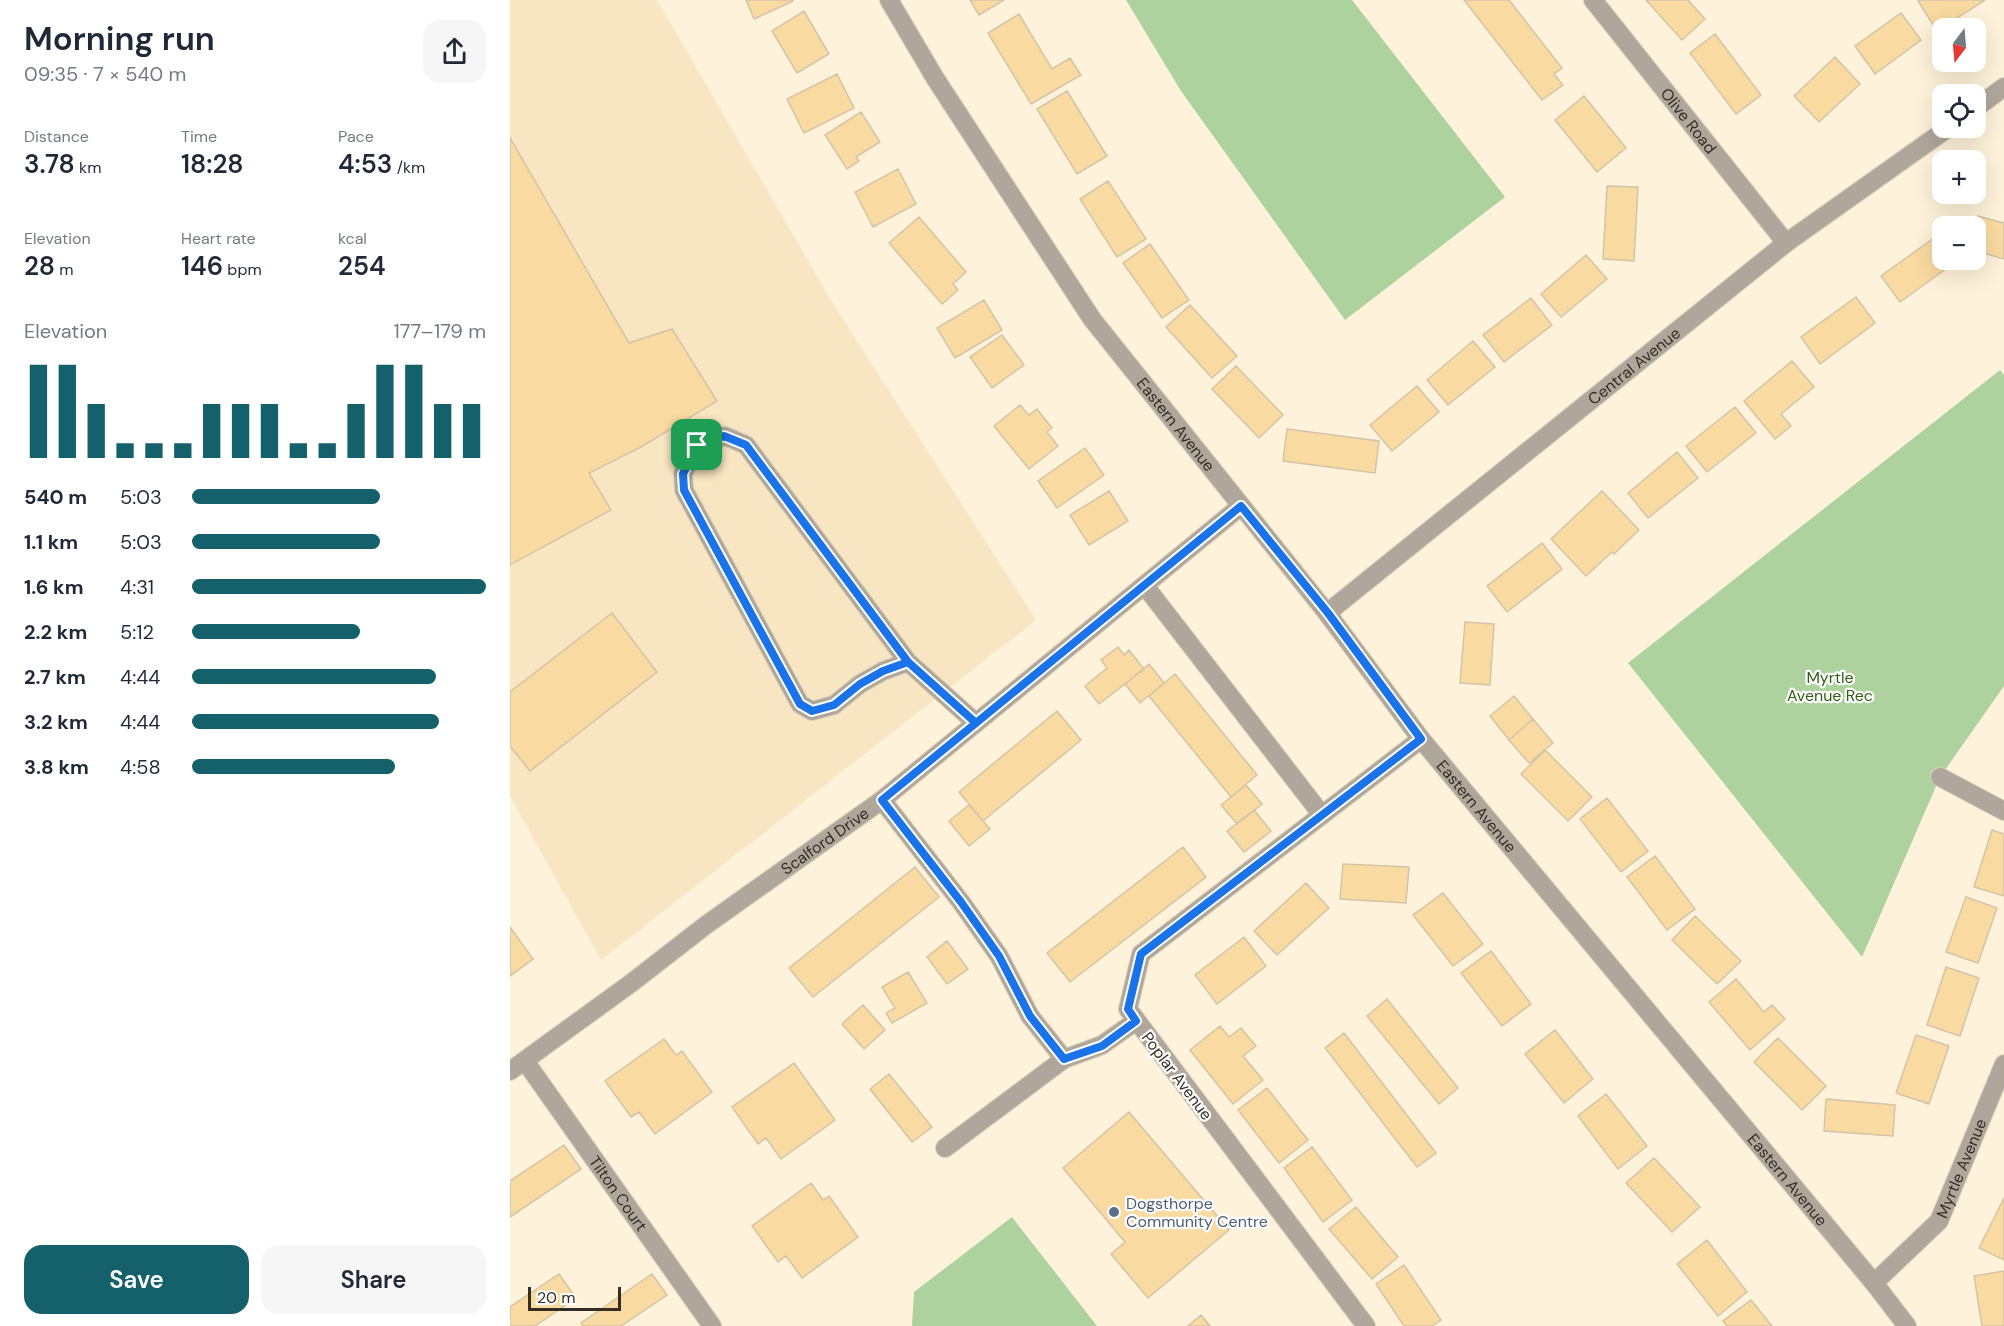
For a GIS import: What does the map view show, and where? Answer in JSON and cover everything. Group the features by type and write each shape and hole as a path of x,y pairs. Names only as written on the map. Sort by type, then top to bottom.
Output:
{"street":[{"name":"Eastern Avenue","path":"889,0 935,78 1092,319 1328,613 1421,739 1874,1283 1907,1326"},
{"name":"Olive Road","path":"1593,0 1786,243"},
{"path":"1986,100 2004,87"},
{"name":"Central Avenue","path":"1328,613 1786,243 1934,138"},
{"path":"908,662 883,671 860,684 834,705 812,711 800,704 684,490 683,474 697,445 724,436 746,445 908,662 976,723"},
{"name":"Scalford Drive","path":"517,1066 630,984 706,925 882,800 1241,506"},
{"path":"1145,586 1322,815"},
{"name":"Poplar Avenue","path":"1366,1326 1128,1009 1141,954 1421,739"},
{"path":"1940,777 2004,811"},
{"path":"882,800 993,946 1030,1016 1064,1059"},
{"path":"945,1148 1064,1059 1102,1046 1136,1021"},
{"name":"Myrtle Avenue","path":"1874,1283 1939,1221 2004,1064"},
{"name":"Tilton Court","path":"517,1066 712,1326"}],"shaded area":[{"path":"510,0 657,0 832,302 1036,620 601,960 510,796"}],"green space":[{"path":"1126,0 1352,0 1505,197 1345,320 1181,91"},
{"name":"Myrtle Avenue Rec","path":"2000,370 2004,375 2004,686 1940,777 1862,957 1628,663"},
{"path":"1012,1217 1097,1326 912,1326 914,1292"}],"building":[{"path":"746,0 792,0 793,1 754,19"},
{"path":"970,0 1004,0 979,15"},
{"path":"1464,0 1509,0 1562,68 1554,74 1563,85 1542,100"},
{"path":"1646,0 1688,0 1705,19 1682,40"},
{"path":"1985,0 1957,18 1932,18 1932,23 1918,1"},
{"path":"804,11 829,54 797,73 772,31"},
{"path":"1901,13 1921,40 1875,74 1855,46"},
{"path":"1019,14 1052,69 1070,58 1081,75 1031,104 988,33"},
{"path":"1715,34 1761,95 1736,114 1690,53"},
{"path":"1835,57 1860,84 1819,122 1794,96"},
{"path":"837,74 854,108 804,133 787,99"},
{"path":"1067,91 1107,156 1077,174 1037,109"},
{"path":"1584,96 1626,148 1597,172 1555,120"},
{"path":"861,112 880,142 856,157 859,161 847,169 825,135"},
{"path":"510,138 629,343 672,329 717,401 641,447 589,473 611,510 510,565"},
{"path":"898,169 916,204 873,227 855,192"},
{"path":"1108,181 1146,239 1117,257 1080,199"},
{"path":"1607,186 1638,187 1634,261 1603,259"},
{"path":"919,217 966,272 953,284 958,290 942,304 889,243"},
{"path":"1986,218 2004,223 2004,259 1986,254"},
{"path":"1932,239 1932,270 1944,270 1900,302 1881,276"},
{"path":"1150,244 1189,300 1162,318 1123,263"},
{"path":"1586,255 1607,279 1561,317 1541,294"},
{"path":"1856,297 1875,323 1820,364 1801,337"},
{"path":"1531,298 1552,325 1504,362 1483,335"},
{"path":"984,300 1002,330 955,358 937,328"},
{"path":"1190,305 1237,356 1212,378 1166,327"},
{"path":"1002,335 1024,365 992,388 970,357"},
{"path":"1473,341 1495,367 1448,405 1427,380"},
{"path":"1792,361 1814,387 1781,414 1791,426 1775,439 1744,401"},
{"path":"1236,366 1283,415 1259,438 1212,389"},
{"path":"1417,386 1439,412 1392,451 1370,425"},
{"path":"1020,405 1029,415 1037,409 1052,428 1047,432 1058,446 1029,469 994,426"},
{"path":"1735,407 1756,433 1707,472 1686,446"},
{"path":"1287,429 1379,441 1375,473 1283,461"},
{"path":"1085,448 1104,475 1057,508 1038,481"},
{"path":"1677,452 1698,478 1648,518 1628,493"},
{"path":"1109,491 1128,521 1089,545 1070,515"},
{"path":"1602,491 1639,530 1586,576 1551,539"},
{"path":"1542,543 1562,569 1507,612 1487,586"},
{"path":"612,613 657,672 530,771 510,746 510,692"},
{"path":"1465,622 1494,624 1490,685 1460,683"},
{"path":"1118,647 1124,655 1129,650 1144,669 1099,704 1085,686 1107,668 1101,660"},
{"path":"1149,664 1164,683 1140,703 1125,684"},
{"path":"1175,674 1257,775 1231,797 1149,696"},
{"path":"1514,696 1533,719 1509,740 1490,716"},
{"path":"1057,711 1081,740 983,821 959,792"},
{"path":"1533,719 1553,743 1529,763 1509,740"},
{"path":"1545,750 1592,797 1568,821 1521,774"},
{"path":"1246,785 1262,804 1237,824 1221,805"},
{"path":"1607,798 1648,851 1621,872 1580,819"},
{"path":"969,805 990,829 969,846 949,821"},
{"path":"1254,810 1271,831 1244,852 1227,831"},
{"path":"1992,830 2004,834 2004,896 1974,887"},
{"path":"1183,847 1206,877 1070,982 1047,953"},
{"path":"1655,856 1695,909 1667,930 1627,877"},
{"path":"1343,864 1409,867 1406,903 1340,899"},
{"path":"915,867 939,897 813,997 789,968"},
{"path":"1306,883 1329,908 1277,955 1254,931"},
{"path":"1443,893 1483,944 1453,966 1413,915"},
{"path":"1966,897 1997,908 1978,963 1946,952"},
{"path":"1695,916 1741,961 1717,984 1672,940"},
{"path":"510,927 533,959 510,976"},
{"path":"1244,937 1266,966 1217,1004 1195,975"},
{"path":"947,941 968,969 947,984 927,957"},
{"path":"1491,951 1531,1004 1502,1026 1461,973"},
{"path":"1946,967 1979,978 1960,1036 1927,1025"},
{"path":"908,972 927,1003 892,1023 886,1013 895,1008 882,987"},
{"path":"1736,979 1764,1012 1772,1005 1785,1019 1750,1050 1709,1002"},
{"path":"1387,999 1458,1088 1439,1104 1367,1016"},
{"path":"863,1005 885,1030 864,1049 842,1024"},
{"path":"1220,1026 1229,1037 1241,1028 1256,1046 1243,1056 1263,1080 1233,1104 1190,1050"},
{"path":"1555,1030 1593,1079 1564,1103 1525,1054"},
{"path":"1344,1033 1436,1153 1417,1167 1325,1048"},
{"path":"1916,1035 1949,1046 1929,1104 1896,1093"},
{"path":"1778,1038 1826,1086 1802,1110 1754,1062"},
{"path":"664,1039 676,1055 682,1051 712,1092 655,1134 639,1112 631,1117 605,1081"},
{"path":"794,1063 835,1120 781,1159 766,1138 758,1144 732,1107"},
{"path":"889,1074 932,1127 912,1142 870,1089"},
{"path":"1267,1088 1308,1140 1279,1163 1238,1110"},
{"path":"1606,1094 1647,1146 1618,1169 1578,1116"},
{"path":"1826,1099 1895,1105 1893,1136 1824,1131"},
{"path":"1129,1112 1229,1230 1148,1298 1111,1254 1125,1242 1063,1168"},
{"path":"564,1145 581,1169 510,1217 510,1181"},
{"path":"1312,1147 1352,1200 1323,1222 1284,1168"},
{"path":"1654,1158 1700,1207 1672,1232 1626,1183"},
{"path":"811,1183 823,1200 829,1196 858,1237 802,1278 786,1256 778,1262 752,1226"},
{"path":"2004,1198 2004,1260 1979,1248"},
{"path":"1356,1207 1398,1257 1372,1279 1329,1229"},
{"path":"1707,1240 1747,1292 1718,1316 1677,1264"},
{"path":"1404,1265 1441,1320 1432,1326 1404,1326 1376,1284"},
{"path":"2004,1271 2004,1326 1982,1326 1974,1276"},
{"path":"559,1274 576,1298 535,1326 510,1326 510,1307"},
{"path":"652,1274 667,1295 621,1326 583,1326 581,1323"},
{"path":"1751,1300 1772,1326 1727,1326 1723,1321"},
{"path":"1201,1315 1210,1326 1188,1326"}],"place":[{"name":"Dogsthorpe Community Centre","path":"1114,1212"}],"route":[{"path":"697,445 683,474 684,490 800,704 812,711 834,705 860,684 883,671 908,662 942,693 976,723 1241,506 1328,613 1421,739 1141,954 1128,1009 1136,1021 1102,1046 1064,1059 1030,1016 999,956 961,902 882,800 976,723 908,662 746,445 724,436 697,445"}]}
